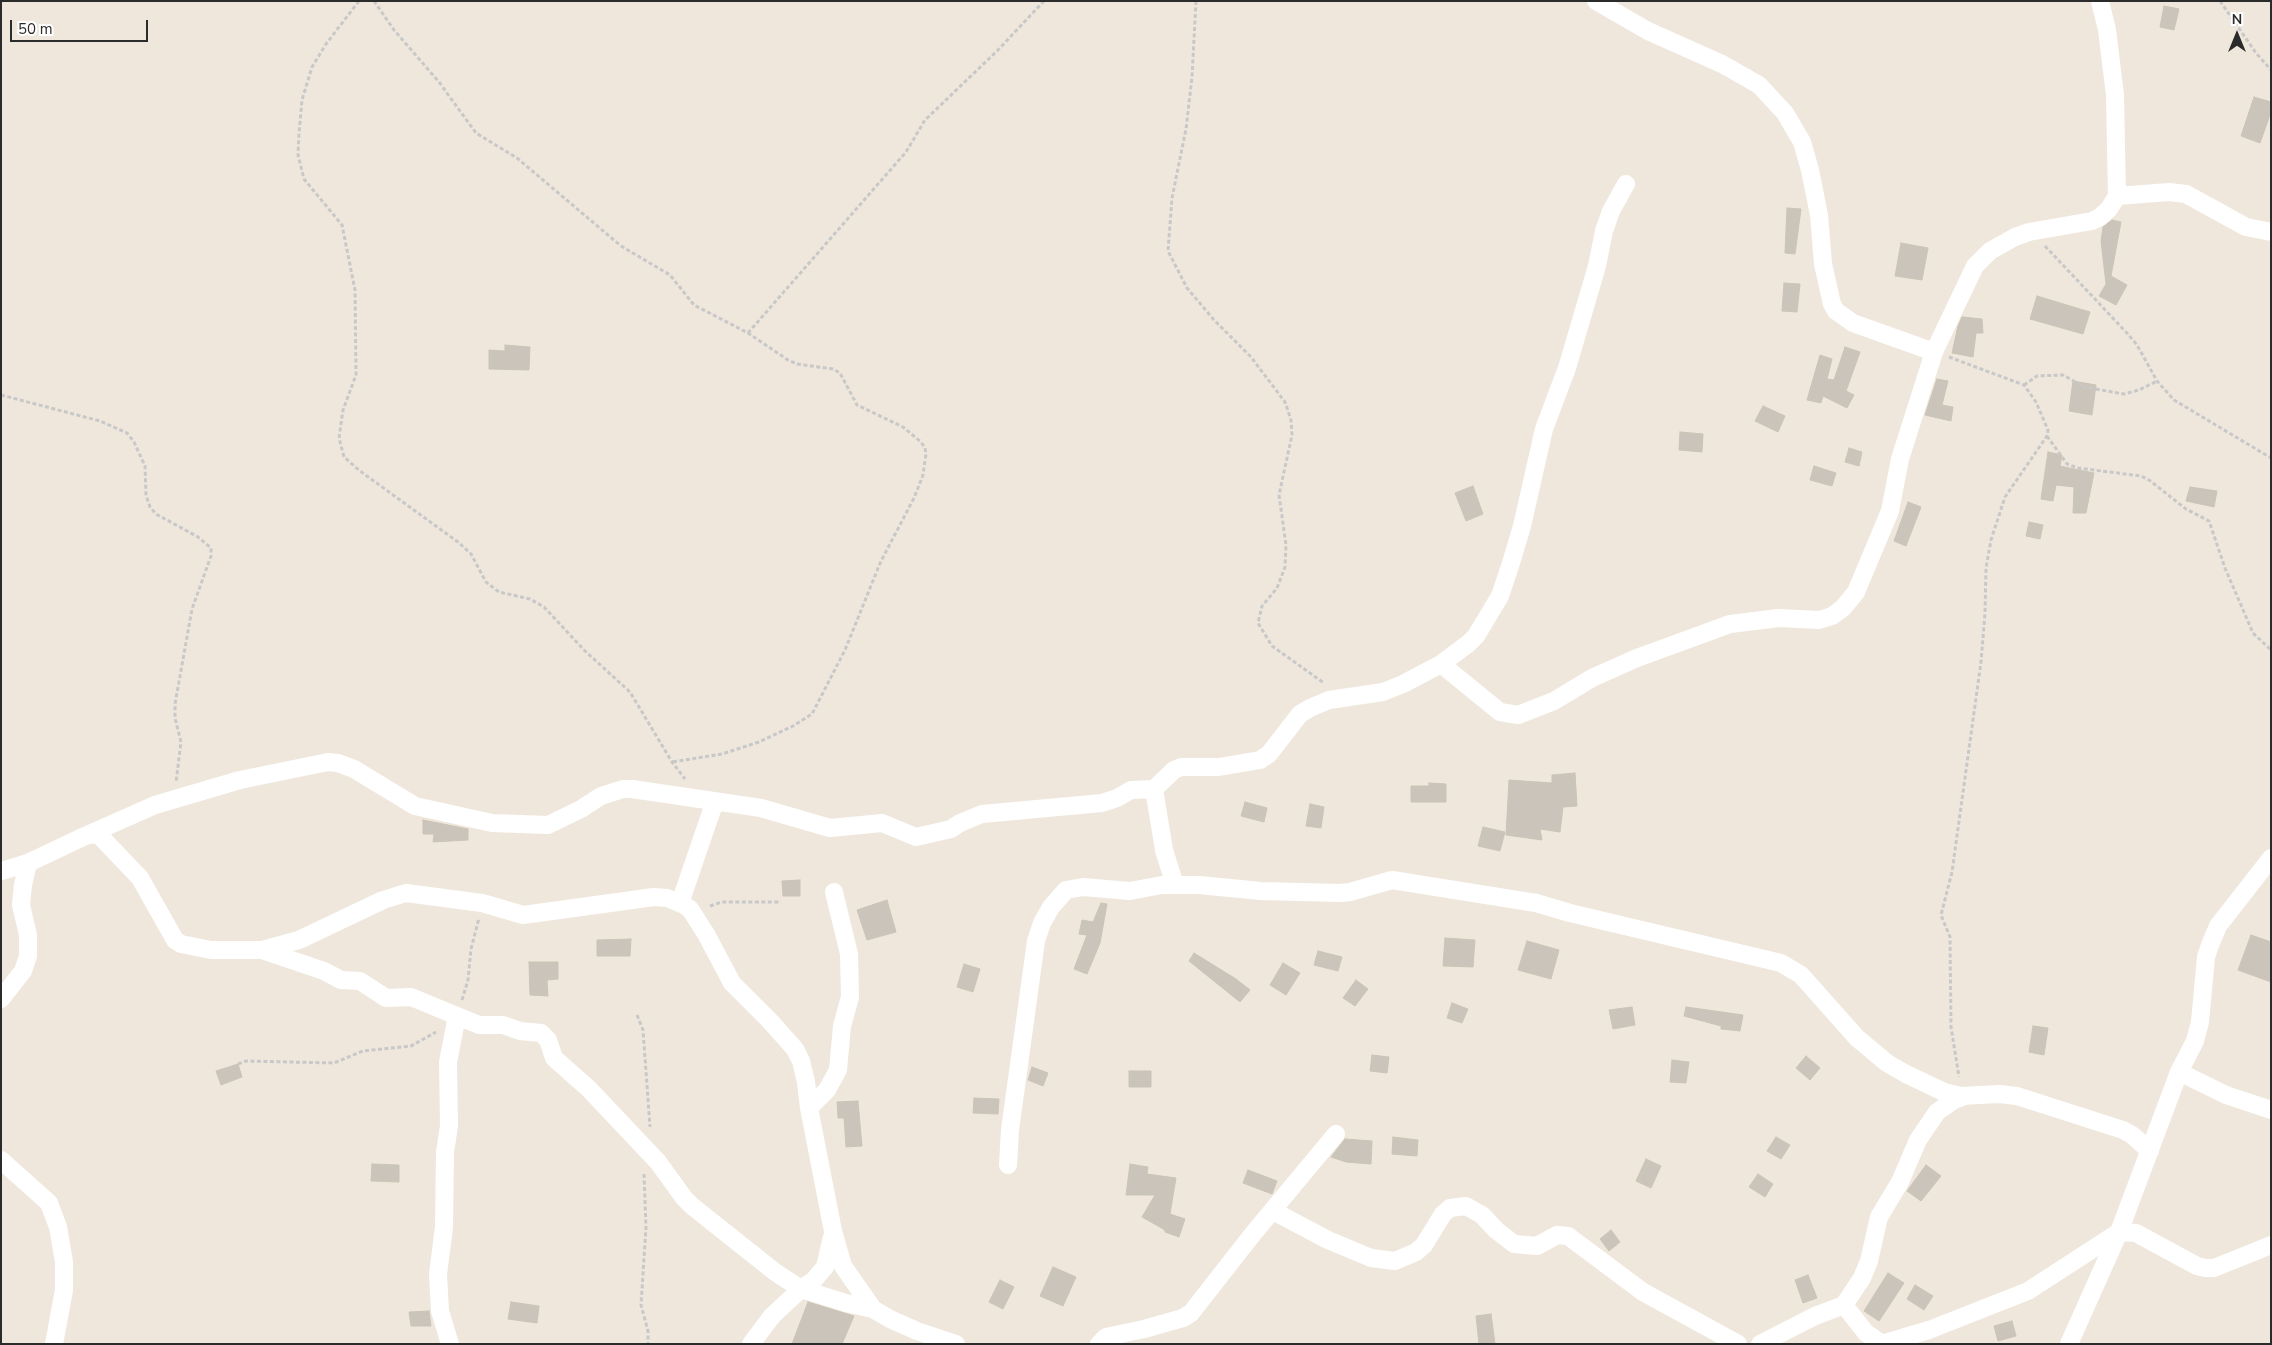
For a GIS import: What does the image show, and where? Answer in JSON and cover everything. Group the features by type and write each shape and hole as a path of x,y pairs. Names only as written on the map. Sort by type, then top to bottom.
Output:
{"street":[{"path":"1596,1 1648,31 1722,64 1759,86 1785,113 1802,142 1810,170 1819,215 1823,264 1832,304 1836,311 1853,324 1934,352"},
{"path":"1441,664 1500,712 1518,715 1554,701 1592,678 1637,658 1730,624 1780,618 1818,620 1832,616 1843,608 1856,592 1890,511 1900,459 1934,352 1975,266 1990,251 2015,237 2029,232 2092,220 2110,209 2117,196 2115,96 2107,30 2100,1"},
{"path":"1,871 28,863 155,805 240,780 328,762 338,763 354,769 415,806 492,823 548,825 581,809 602,796 623,790 761,808 830,828 882,824 916,837 951,829 974,816 982,814 1102,803 1118,798 1131,790 1154,789 1174,770 1181,767 1219,767 1260,760 1269,754 1300,714 1329,700 1383,692 1403,684 1441,664 1469,644 1476,636 1500,596 1522,526 1544,429 1567,368 1597,266 1604,231 1626,184"},
{"path":"2117,196 2169,192 2186,194 2246,227 2271,232"},
{"path":"1154,789 1164,850 1175,885"},
{"path":"680,903 707,800"},
{"path":"85,836 94,834 100,836 133,869 178,943 211,950 262,950 299,940 395,895 414,893 482,903 523,915 654,897 667,898 688,907 732,984 770,1021 795,1049 801,1061 833,1231 843,1266 874,1309"},
{"path":"2069,1344 2119,1232 2179,1072 2198,1033 2206,957 2210,945 2218,926 2271,858"},
{"path":"1,999 23,971 28,956 28,935 21,906 23,884 28,863"},
{"path":"1008,1165 1010,1130 1032,962 1042,923 1061,894 1073,888 1130,891 1162,884 1261,891 1340,893 1399,880 1536,903 1781,963 1800,975 1857,1038 1887,1063 1944,1092 1963,1096 1999,1094 2017,1096 2123,1130 2132,1135 2150,1151"},
{"path":"810,1108 828,1090 838,1070 839,1041 850,998 849,954 834,892"},
{"path":"262,950 324,971 341,980 364,983 386,998 411,998 479,1025 503,1025 545,1036 554,1058 589,1089 647,1151 684,1198 775,1272 801,1289 846,1303 874,1309 917,1337 956,1344"},
{"path":"450,1344 440,1311 438,1274 444,1227 445,1152 449,1126 448,1062 457,1016"},
{"path":"2179,1072 2226,1095 2271,1110"},
{"path":"1760,1344 1815,1316 1844,1305 1862,1278 1869,1261 1879,1217 1900,1182 1918,1140 1937,1112 1963,1096"},
{"path":"1099,1344 1106,1337 1183,1318 1191,1313 1310,1163 1336,1134"},
{"path":"1,1160 49,1203 58,1227 64,1262 64,1290 54,1344"},
{"path":"1273,1211 1328,1240 1370,1258 1395,1261 1416,1252 1424,1245 1443,1214 1450,1208 1466,1206 1482,1216 1514,1244 1537,1246 1557,1236 1568,1236 1643,1292 1738,1344"},
{"path":"751,1344 772,1316 801,1289 813,1281 825,1267 833,1231"},
{"path":"1844,1305 1866,1333 1882,1344 1929,1330 2028,1291 2119,1232 2136,1233 2197,1266 2205,1268 2214,1268 2271,1245"}],"path":[{"path":"358,1 326,44 312,67 302,100 298,148 304,179 342,225 355,290 356,375 344,410 339,438 344,457 360,471 458,542 471,554 486,582 499,592 530,600 544,607 584,650 630,692 672,762 707,800"},
{"path":"374,1 394,30 439,82 476,132 517,158 621,246 670,275 694,305 748,333 797,364 833,369 840,373 857,404 903,427 921,442 926,454 923,475 914,498 881,562 845,650 812,714 793,726 759,742 722,754 672,762"},
{"path":"748,333 906,152 925,120 997,52 1044,1"},
{"path":"1196,1 1192,77 1186,130 1172,198 1168,251 1187,288 1214,320 1251,357 1285,402 1291,420 1292,435 1279,495 1286,545 1285,567 1277,588 1262,606 1258,622 1272,646 1345,697"},
{"path":"2220,1 2256,53 2271,70"},
{"path":"2029,232 2055,255 2126,332 2137,345 2157,380 2174,400 2271,458"},
{"path":"1934,352 2024,384 2048,425 2047,436 2006,496 1991,540 1986,568 1981,662 1952,872 1941,915 1950,937 1951,1027 1963,1096"},
{"path":"2024,384 2033,377 2060,375 2084,387 2124,394 2139,390 2157,380"},
{"path":"1,395 100,421 127,433 134,442 145,466 146,495 150,507 156,514 198,537 211,548 211,556 192,610 175,704 175,718 181,742 173,800"},
{"path":"2047,436 2067,464 2078,468 2140,476 2149,480 2186,509 2210,521 2225,568 2253,634 2271,650"},
{"path":"694,916 722,902 781,902"},
{"path":"238,1064 246,1061 334,1063 363,1051 411,1046 435,1033 457,1016 468,980 471,949 482,903"},
{"path":"638,1015 643,1030 647,1151 646,1227 641,1305 648,1331 648,1344"}],"building":[{"path":"2164,6 2179,9 2174,30 2160,27"},
{"path":"2254,97 2271,102 2271,112 2260,143 2241,136"},
{"path":"1787,208 1801,209 1795,254 1785,253"},
{"path":"2112,220 2121,222 2111,276 2127,285 2116,305 2099,296 2106,284 2101,241 2103,227"},
{"path":"1901,243 1928,248 1922,280 1895,276"},
{"path":"1784,283 1800,284 1797,312 1782,311"},
{"path":"2037,296 2090,312 2083,334 2030,319"},
{"path":"1962,317 1982,319 1983,333 1976,333 1973,357 1952,353"},
{"path":"505,345 530,347 529,370 489,369 489,350 505,351"},
{"path":"1845,347 1860,352 1846,391 1854,395 1847,408 1823,396 1821,403 1807,400 1820,355 1832,359 1827,379 1834,380"},
{"path":"1937,379 1948,381 1942,405 1953,407 1951,421 1925,415"},
{"path":"2073,381 2096,385 2092,415 2069,411"},
{"path":"1763,406 1785,416 1778,432 1755,421"},
{"path":"1680,432 1703,434 1702,452 1679,450"},
{"path":"1849,448 1862,452 1859,466 1845,462"},
{"path":"2048,452 2062,455 2060,466 2094,473 2086,513 2073,513 2074,487 2056,485 2053,501 2041,499"},
{"path":"1814,466 1836,473 1832,486 1810,480"},
{"path":"1473,486 1483,514 1466,521 1455,493"},
{"path":"2190,487 2217,491 2214,507 2186,501"},
{"path":"1908,502 1921,507 1906,546 1894,541"},
{"path":"2029,522 2043,525 2040,539 2026,536"},
{"path":"1575,773 1577,806 1563,807 1560,832 1540,829 1542,840 1506,835 1509,780 1552,783 1552,775"},
{"path":"1429,783 1446,784 1446,802 1411,802 1411,786 1429,786"},
{"path":"1245,802 1267,808 1264,822 1241,816"},
{"path":"1310,804 1324,807 1321,828 1306,826"},
{"path":"423,820 468,829 468,840 433,842 434,834 423,834"},
{"path":"1483,827 1505,832 1500,851 1478,846"},
{"path":"800,880 800,896 783,896 782,881"},
{"path":"887,900 896,932 867,940 857,910"},
{"path":"1101,903 1107,904 1100,943 1087,974 1074,969 1087,935 1079,934 1082,920 1093,922"},
{"path":"2251,935 2271,942 2271,982 2238,970"},
{"path":"1445,938 1475,940 1473,967 1443,966"},
{"path":"631,939 630,956 597,956 597,940"},
{"path":"1527,941 1559,950 1551,979 1518,970"},
{"path":"1318,951 1342,957 1338,971 1314,965"},
{"path":"1194,953 1250,990 1240,1002 1189,961"},
{"path":"529,962 558,962 558,979 547,980 548,996 530,995"},
{"path":"1283,963 1300,973 1286,995 1270,985"},
{"path":"964,964 980,969 973,992 957,987"},
{"path":"1356,980 1368,989 1355,1006 1343,998"},
{"path":"1452,1003 1468,1009 1462,1023 1447,1018"},
{"path":"1632,1007 1635,1025 1613,1029 1609,1010"},
{"path":"1686,1007 1743,1015 1740,1031 1721,1029 1721,1026 1684,1016"},
{"path":"2033,1026 2048,1028 2044,1055 2029,1052"},
{"path":"1372,1055 1389,1057 1387,1073 1370,1071"},
{"path":"1806,1056 1820,1068 1810,1080 1796,1068"},
{"path":"1672,1060 1689,1062 1686,1083 1670,1082"},
{"path":"238,1064 242,1077 221,1085 216,1071"},
{"path":"1032,1067 1048,1073 1043,1086 1028,1080"},
{"path":"1129,1071 1151,1071 1151,1087 1129,1087"},
{"path":"974,1098 999,1099 998,1114 973,1113"},
{"path":"858,1101 862,1146 846,1147 844,1118 838,1118 837,1102"},
{"path":"1393,1137 1418,1140 1417,1156 1392,1154"},
{"path":"1776,1137 1790,1145 1781,1159 1767,1151"},
{"path":"1345,1139 1372,1141 1371,1164 1346,1162 1331,1157"},
{"path":"1646,1159 1661,1166 1651,1188 1636,1181"},
{"path":"372,1164 399,1165 399,1182 371,1181"},
{"path":"1130,1164 1148,1167 1147,1174 1176,1178 1170,1214 1185,1219 1179,1237 1165,1232 1165,1230 1142,1217 1155,1195 1126,1195"},
{"path":"1926,1165 1941,1176 1921,1201 1907,1191"},
{"path":"1248,1170 1277,1181 1272,1194 1243,1183"},
{"path":"1758,1174 1773,1184 1765,1197 1749,1187"},
{"path":"1611,1230 1620,1242 1609,1251 1600,1239"},
{"path":"1053,1267 1076,1277 1063,1306 1040,1296"},
{"path":"1888,1273 1904,1283 1879,1321 1864,1311"},
{"path":"1808,1275 1817,1298 1803,1303 1795,1280"},
{"path":"1000,1280 1014,1287 1003,1309 989,1302"},
{"path":"1915,1285 1933,1296 1924,1310 1907,1299"},
{"path":"511,1302 539,1306 537,1323 508,1319"},
{"path":"808,1302 854,1316 842,1344 792,1344"},
{"path":"429,1311 431,1326 411,1326 409,1312"},
{"path":"1491,1314 1495,1344 1479,1344 1476,1316"},
{"path":"2012,1321 2016,1336 1998,1341 1994,1326"}]}
